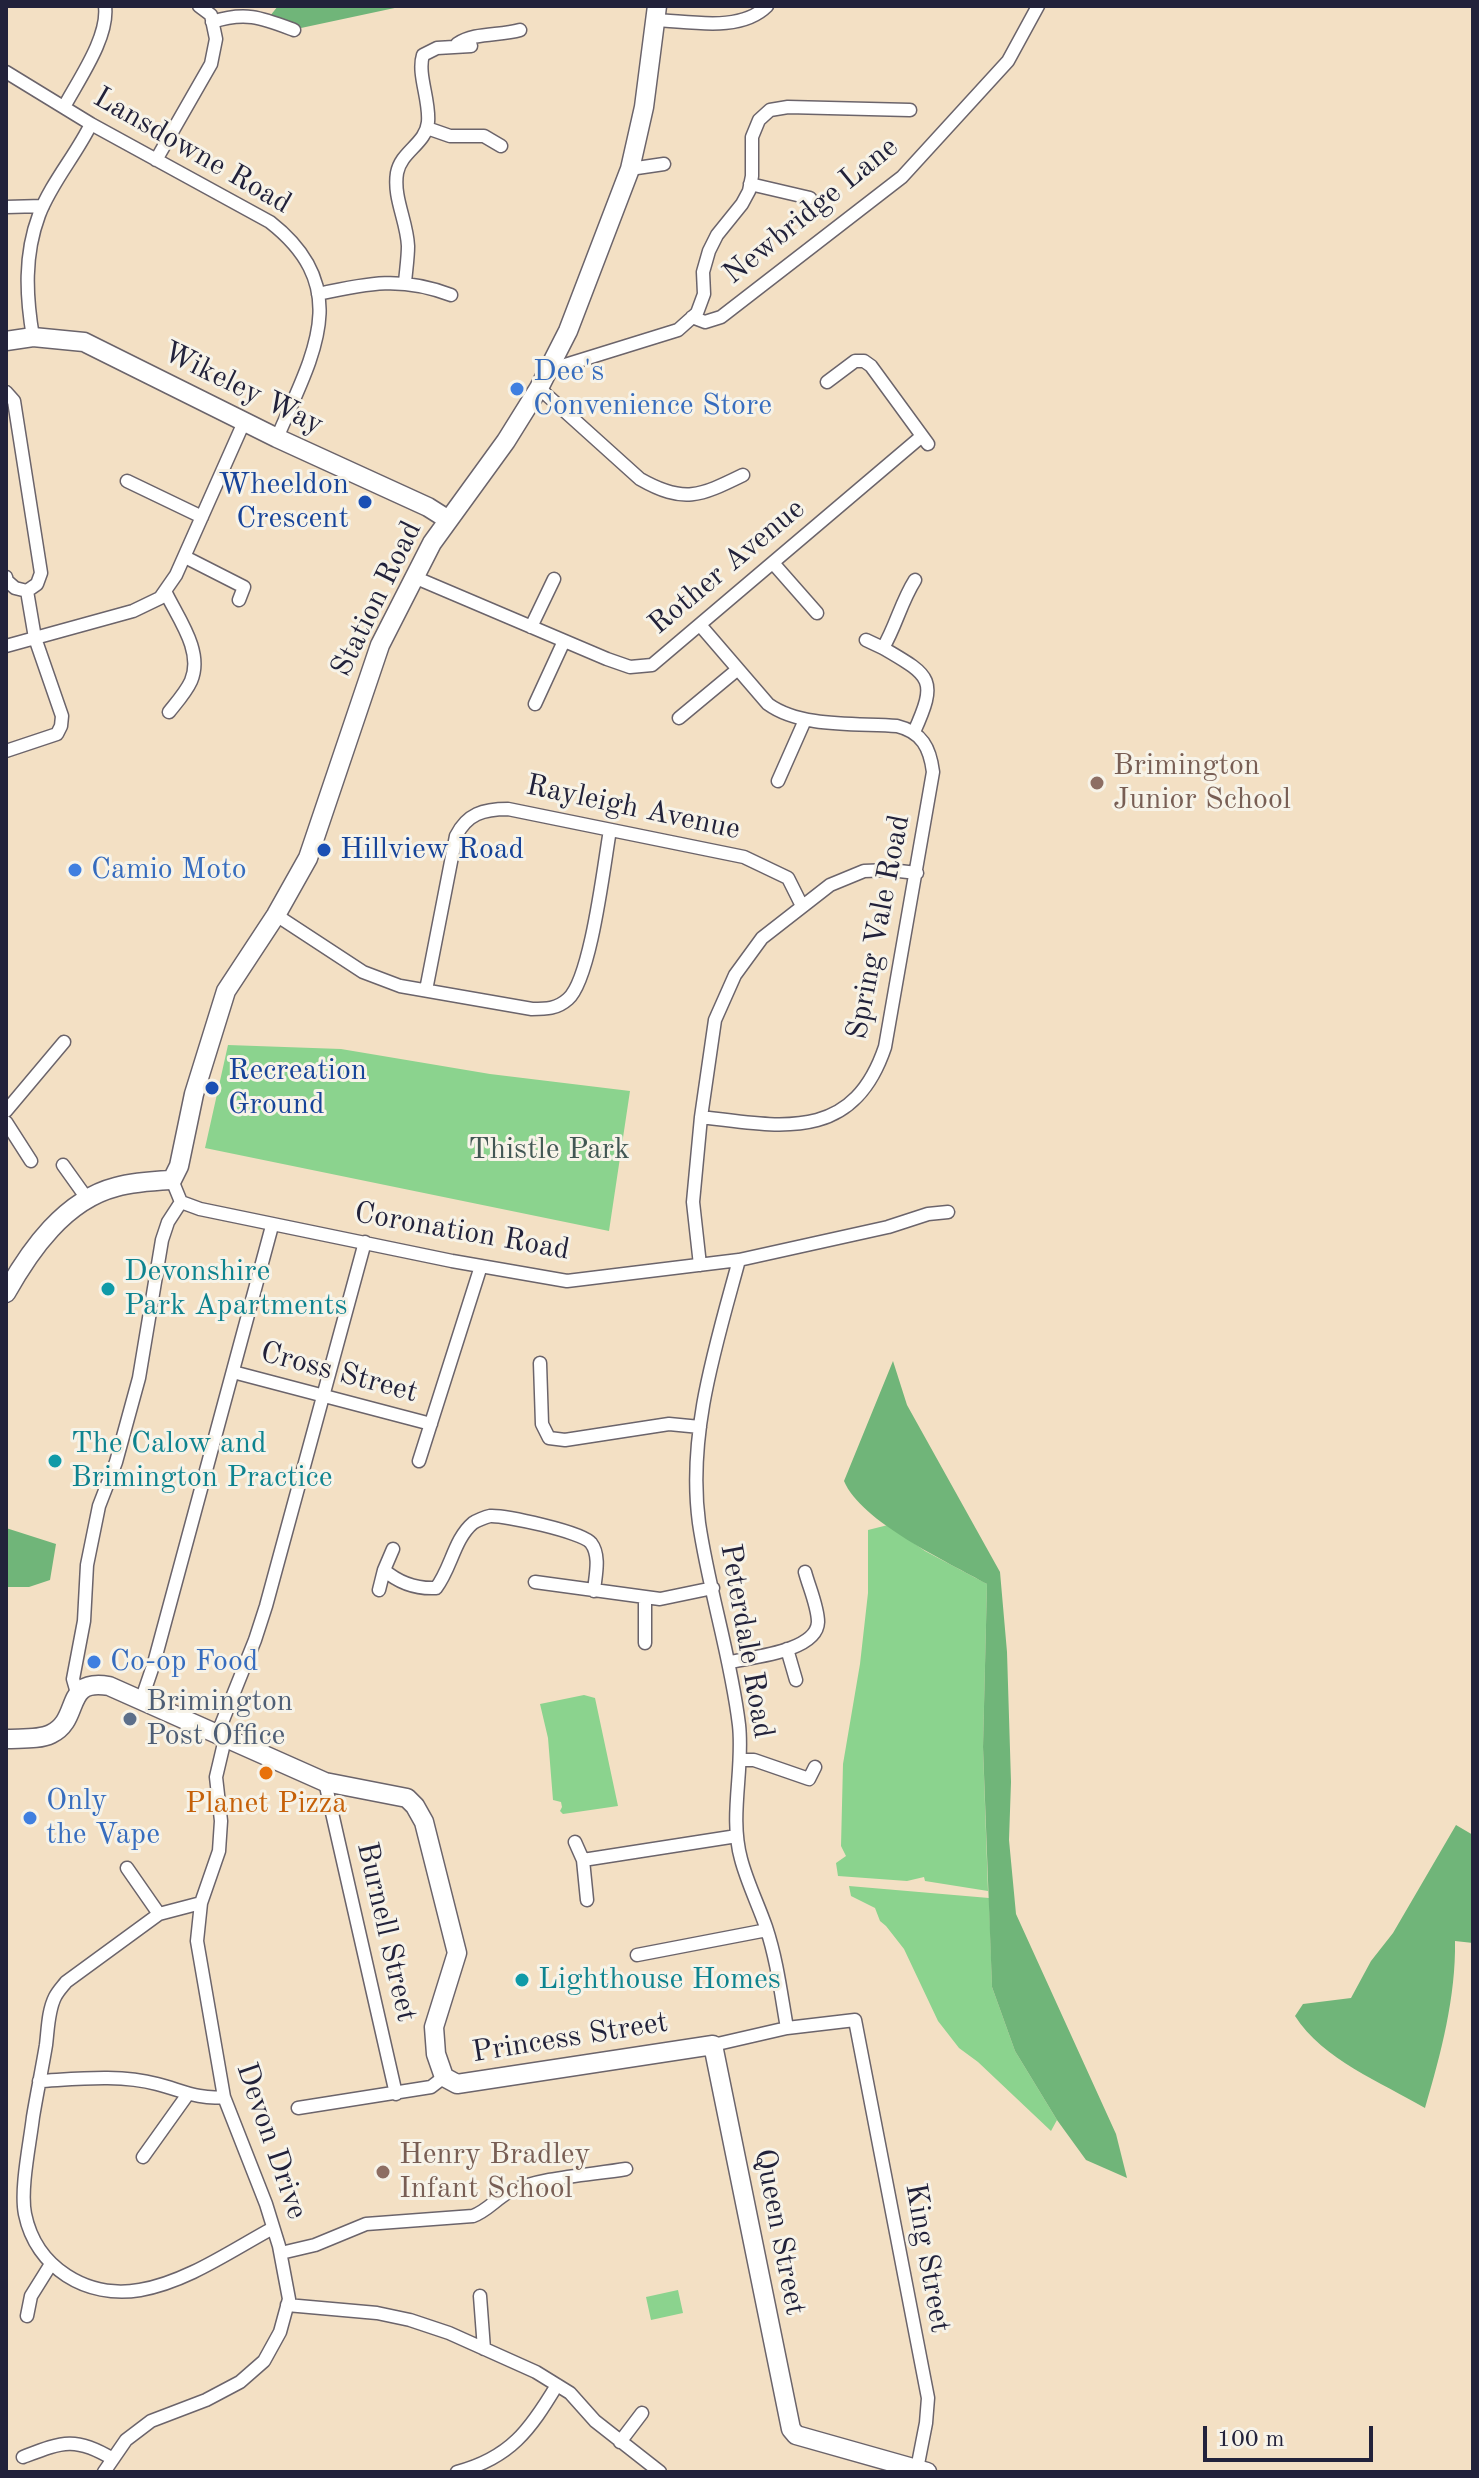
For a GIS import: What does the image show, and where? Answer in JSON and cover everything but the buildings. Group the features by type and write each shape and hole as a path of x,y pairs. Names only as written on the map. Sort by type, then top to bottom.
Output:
{"street":[{"path":"64,107 107,21 105,6"},
{"path":"156,160 211,64 216,39 211,15 199,6"},
{"path":"655,13 742,21 760,13 767,6"},
{"name":"Newbridge Lane","path":"549,370 678,330 695,315 705,322 721,317 902,177 1008,61 1038,6"},
{"name":"Station Road","path":"172,1180 179,1166 207,1048 226,991 276,915 308,858 380,645 447,519 506,441 539,388 568,331 630,169 644,107 655,13"},
{"path":"212,22 233,15 257,17 294,30"},
{"path":"455,46 471,37 520,30"},
{"path":"405,283 408,244 397,190 397,172 403,157 425,135 427,128 428,104 421,63 423,55 455,46 471,46"},
{"name":"Lansdowne Road","path":"6,72 91,124 270,222 302,253 314,276 318,294 318,336 277,438"},
{"path":"695,315 704,294 703,272 709,251 717,235 742,204 750,184 752,137 759,120 770,110 788,107 910,110"},
{"path":"33,337 27,280 30,248 43,206 91,124"},
{"path":"427,128 450,136 484,136 501,146"},
{"path":"630,169 664,164"},
{"path":"750,184 810,198"},
{"path":"6,207 43,206"},
{"path":"318,294 391,281 427,286 451,295"},
{"name":"Wikeley Way","path":"6,341 33,337 84,342 277,438 428,507 447,519"},
{"name":"Rother Avenue","path":"414,577 630,667 652,665 925,440 871,366 864,361 855,361 827,382"},
{"path":"539,388 640,479 656,489 691,495 707,493 743,475"},
{"path":"6,392 14,401 41,573 37,584 27,591 15,588 6,577"},
{"path":"6,646 133,611 160,598 185,557 244,422"},
{"path":"127,481 202,517"},
{"path":"185,557 244,587 239,600"},
{"path":"773,563 817,613"},
{"path":"531,627 554,579"},
{"path":"883,648 899,618 903,599 915,580"},
{"path":"6,751 57,734 61,726 62,716 35,638 27,591"},
{"path":"165,591 192,646 195,660 192,679 169,712"},
{"path":"700,625 768,704 780,713 805,720 897,726 919,736 928,700 927,683 917,668 866,640"},
{"path":"535,704 564,641"},
{"path":"679,718 738,669"},
{"path":"778,781 805,720"},
{"name":"Spring Vale Road","path":"701,1117 769,1125 796,1125 818,1120 841,1110 861,1095 876,1073 885,1047 933,772 931,755 919,736"},
{"name":"Rayleigh Avenue","path":"426,990 456,836 464,821 491,809 508,809 744,857 788,878 802,906"},
{"path":"276,915 363,972 400,986 532,1009 551,1009 569,999 579,983 610,830"},
{"path":"700,1265 693,1202 701,1117 715,1020 735,975 762,938 830,885 864,871 917,873"},
{"path":"6,1111 64,1042"},
{"path":"6,1122 31,1161"},
{"path":"63,1165 88,1200"},
{"path":"6,1293 39,1240 88,1200 115,1187 172,1180 181,1202 168,1222 162,1240 139,1378 116,1462 99,1506 87,1565 84,1621 73,1679 77,1693 70,1718 48,1736 6,1739"},
{"name":"Coronation Road","path":"181,1202 272,1226 567,1281 739,1260 888,1227 928,1214 948,1212"},
{"path":"141,1701 154,1663 272,1226"},
{"name":"Devon Drive","path":"104,2472 126,2440 151,2421 206,2400 240,2382 264,2361 280,2332 289,2299 281,2253 266,2204 224,2097 197,1941 201,1903 219,1851 221,1821 216,1777 221,1737 266,1606 365,1242"},
{"name":"Peterdale Road","path":"739,1260 711,1366 700,1427 697,1469 699,1521 730,1662 739,1729 737,1836 741,1858 767,1930 787,2028"},
{"path":"419,1461 481,1266"},
{"path":"540,1363 542,1424 549,1438 565,1440 669,1424 700,1427"},
{"name":"Cross Street","path":"233,1372 431,1424"},
{"path":"384,1570 395,1579 423,1588 436,1588 444,1578 462,1536 473,1523 490,1516 572,1531 591,1542 597,1560 594,1591"},
{"path":"379,1590 393,1549"},
{"path":"730,1662 804,1644 815,1634 818,1621 805,1572"},
{"path":"535,1582 660,1599 713,1588"},
{"path":"645,1597 645,1643"},
{"path":"787,1649 796,1680"},
{"path":"77,1693 89,1685 109,1686 325,1782 407,1798 415,1806 424,1822 457,1953 434,2027 436,2054 444,2077"},
{"path":"740,1760 754,1760 809,1779 815,1767"},
{"name":"Burnell Street","path":"325,1782 396,2094"},
{"path":"583,1860 737,1836"},
{"path":"575,1842 583,1860 587,1900"},
{"path":"127,1868 159,1914"},
{"path":"201,1903 159,1914 66,1982 55,1996 27,2162 25,2212 35,2243 51,2264 69,2279 90,2287 138,2291 180,2277 273,2228"},
{"path":"637,1955 767,1930"},
{"name":"Princess Street","path":"298,2108 431,2087 444,2077 457,2084 713,2045 787,2028 855,2020"},
{"name":"King Street","path":"855,2020 928,2398 922,2471"},
{"name":"Queen Street","path":"713,2045 791,2429 796,2435 922,2471"},
{"path":"39,2081 121,2079 157,2084 198,2097 224,2097"},
{"path":"143,2157 188,2094"},
{"path":"281,2253 315,2245 366,2224 473,2216 482,2213 508,2193 527,2185 626,2169"},
{"path":"27,2316 31,2296 51,2264"},
{"path":"480,2296 484,2349"},
{"path":"287,2305 377,2313 410,2320 536,2372 570,2393 595,2421 660,2472"},
{"path":"457,2472 487,2462 528,2431 557,2385"},
{"path":"620,2442 642,2413"},
{"path":"23,2457 66,2443 92,2447 113,2459"}],"green space":[{"path":"278,6 404,6 301,28 270,16"},
{"name":"Thistle Park","path":"228,1045 341,1049 490,1074 630,1091 609,1231 205,1148"},
{"path":"893,1361 907,1405 1000,1572 1007,1652 1011,1782 1009,1840 1016,1914 1116,2134 1127,2178 1086,2160 1057,2120 1015,2051 992,1987 983,1747 987,1584 886,1526 853,1496 844,1481"},
{"path":"888,1525 925,1551 987,1584 983,1747 988,1891 925,1881 924,1877 907,1881 838,1876 836,1863 846,1856 841,1846 843,1764 868,1593 868,1530"},
{"path":"6,1528 56,1544 50,1580 29,1587 6,1587"},
{"path":"584,1695 595,1698 618,1806 563,1814 560,1811 561,1802 553,1800 548,1738 540,1704"},
{"path":"1456,1825 1473,1835 1473,1943 1455,1941 1453,1983 1446,2025 1425,2108 1337,2058 1307,2032 1295,2016 1303,2004 1351,1998"},
{"path":"849,1886 989,1898 992,1987 1015,2051 1057,2120 1051,2131 959,2048 938,2021 904,1949 880,1921 875,1908 851,1896"},
{"path":"678,2290 683,2313 651,2320 646,2297"}],"place":[{"name":"Dee's Convenience Store","path":"517,389"},
{"name":"Wheeldon Crescent","path":"365,502"},
{"name":"Brimington Junior School","path":"1097,783"},
{"name":"Hillview Road","path":"324,850"},
{"name":"Camio Moto","path":"75,870"},
{"name":"Recreation Ground","path":"212,1088"},
{"name":"Devonshire Park Apartments","path":"108,1289"},
{"name":"The Calow and Brimington Practice","path":"55,1461"},
{"name":"Co-op Food","path":"94,1662"},
{"name":"Brimington Post Office","path":"130,1719"},
{"name":"Planet Pizza","path":"266,1773"},
{"name":"Only the Vape","path":"30,1818"},
{"name":"Lighthouse Homes","path":"522,1980"},
{"name":"Henry Bradley Infant School","path":"383,2172"}]}
